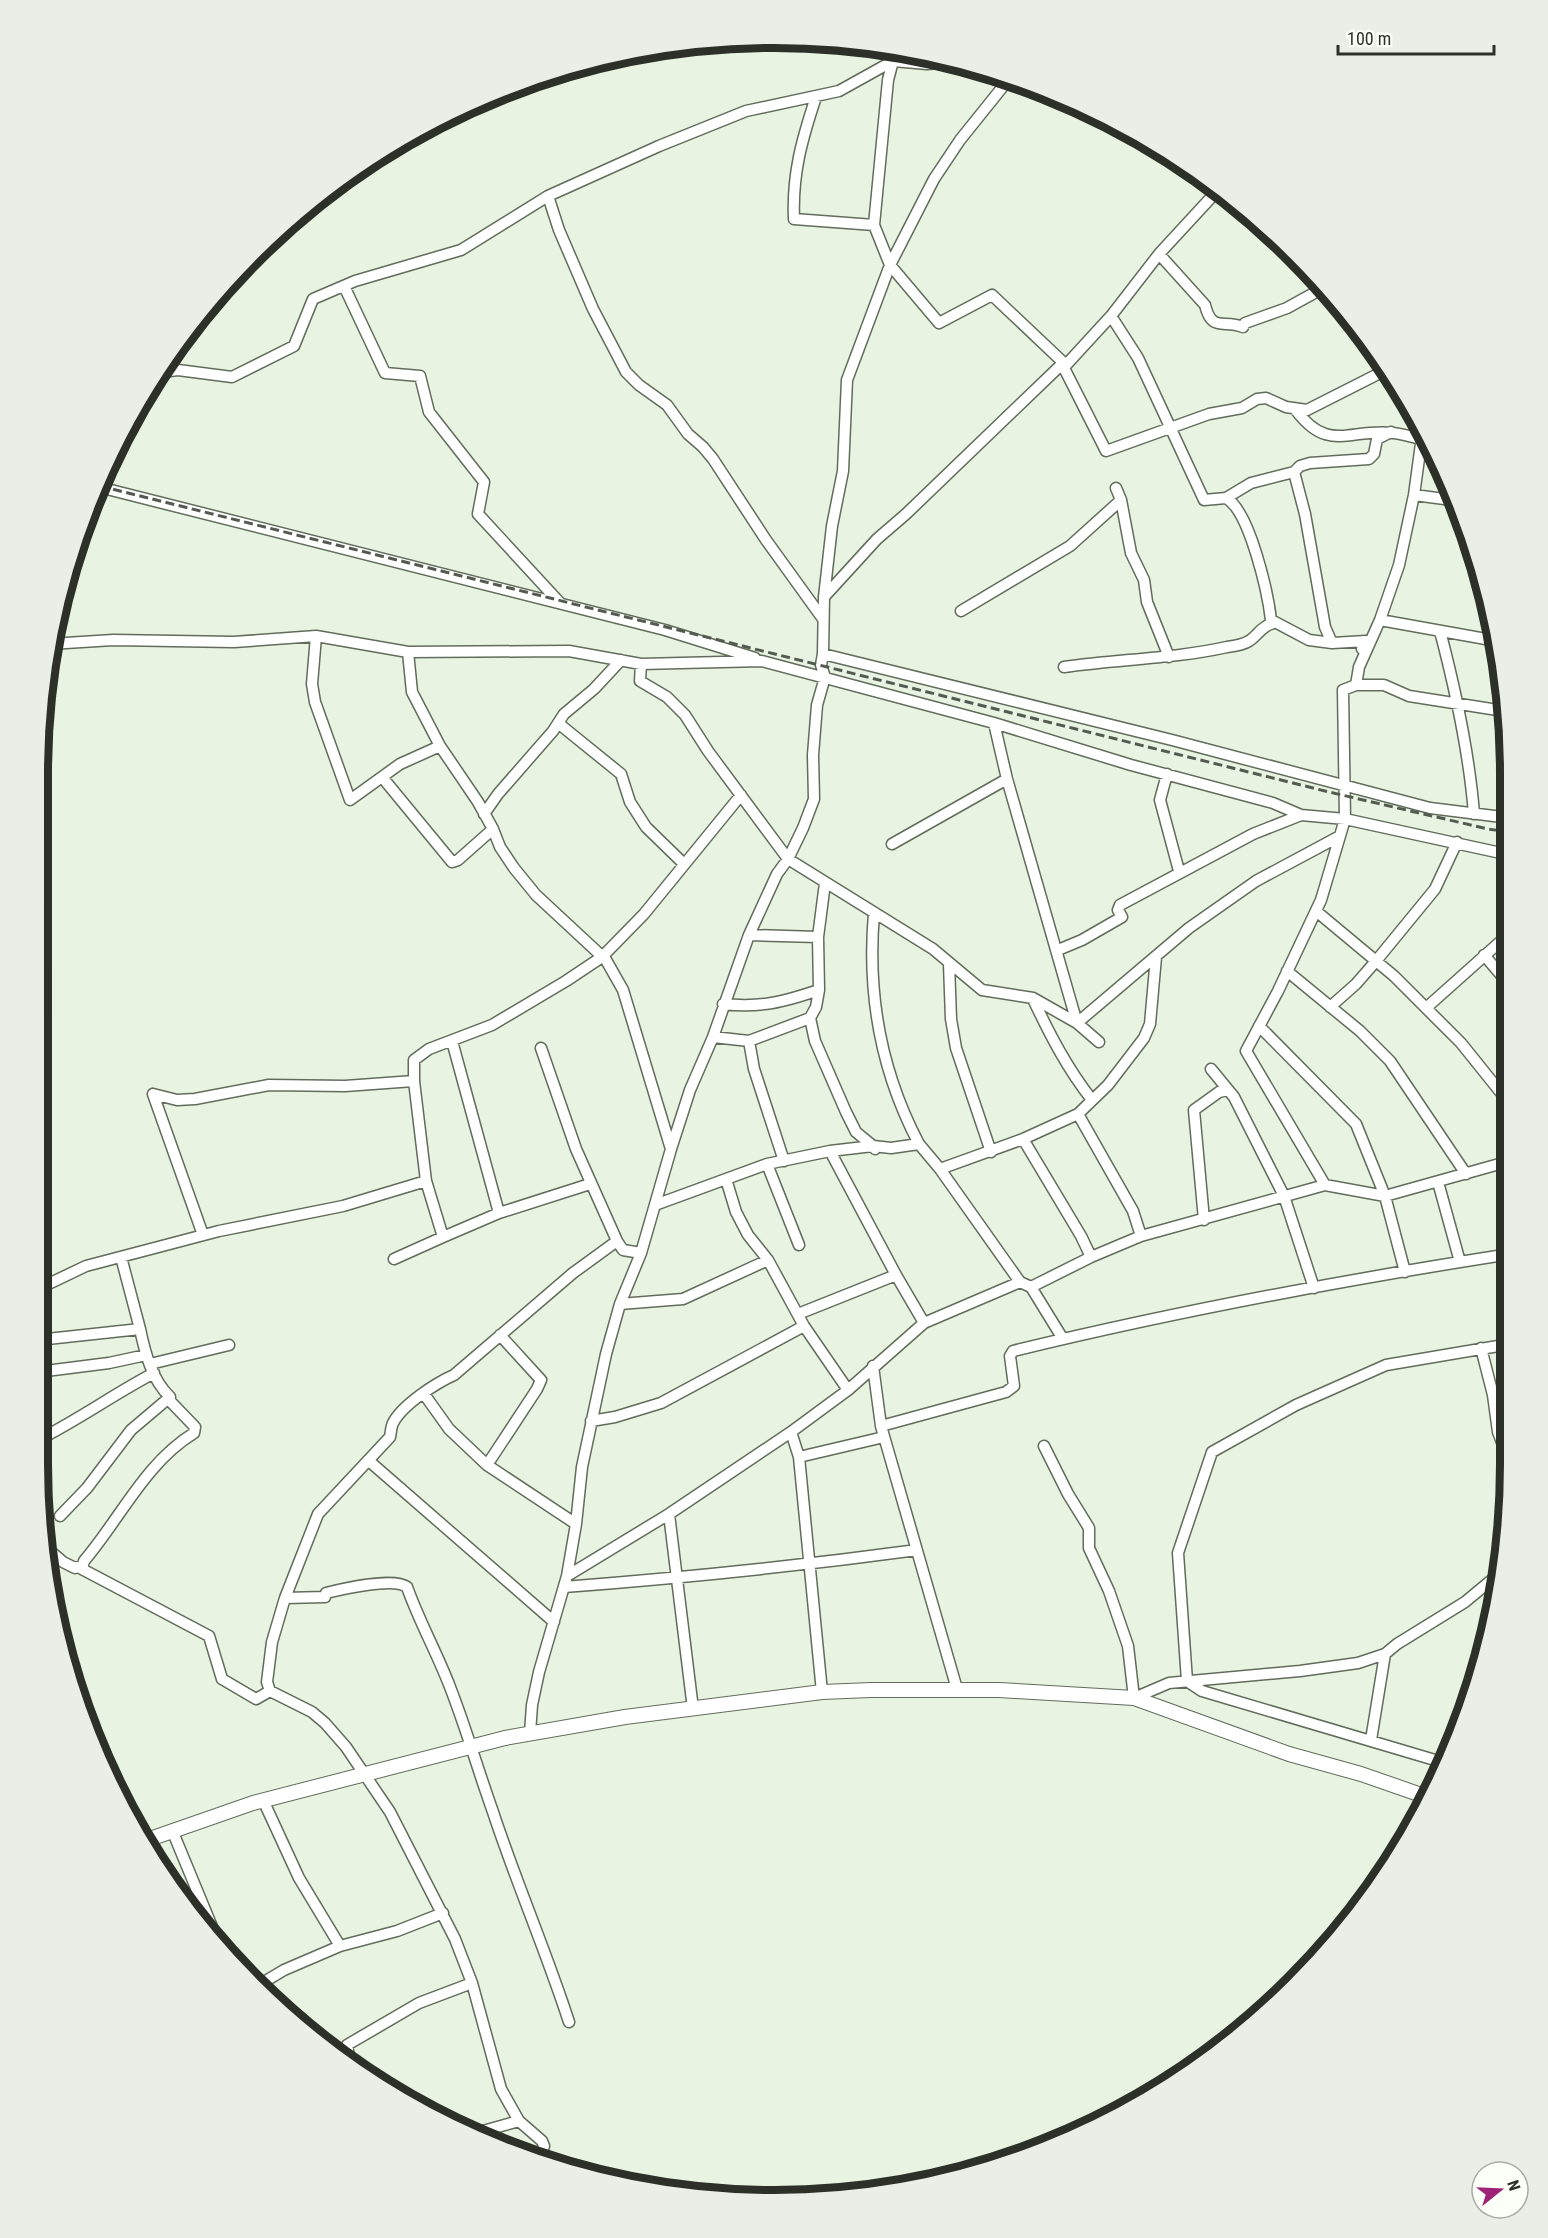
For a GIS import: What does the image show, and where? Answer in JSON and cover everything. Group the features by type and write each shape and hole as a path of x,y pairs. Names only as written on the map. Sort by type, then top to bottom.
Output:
{"street":[{"path":"170,371 232,377 294,346 313,299 344,286 461,250 548,196 659,146 746,111 839,91 889,57"},
{"path":"892,58 874,225 890,265 939,323 992,295 1064,364 1106,451 1209,414 1242,408 1257,399 1266,398 1307,411 1379,373"},
{"path":"530,1733 538,1672 565,1582 576,1524 582,1467 606,1354 620,1304 641,1253 670,1149 690,1090 713,1037 749,935 777,874 788,859 803,828 814,799 814,739 817,705 825,677 821,665 824,597 832,526 843,471 847,380 890,265 934,179 960,140 1003,86"},
{"path":"816,97 801,143 793,192 794,219 874,225"},
{"path":"548,196 559,230 593,309 626,372 639,385 667,405 688,434 713,459 766,540 823,620"},
{"path":"824,597 877,539 1064,364 1111,316 1159,254 1213,196"},
{"path":"1159,254 1205,305 1208,316 1214,323 1220,325 1234,324 1243,327 1245,323 1287,308 1316,291"},
{"path":"344,286 385,373 420,376 429,412 484,482 478,514 561,603"},
{"path":"1111,316 1138,358 1204,500 1226,498 1251,483 1294,472 1300,466 1310,462 1369,459 1374,454 1377,439 1391,432"},
{"path":"1295,409 1315,430 1333,436 1391,432 1416,435"},
{"path":"1356,684 1359,668 1380,620 1399,565 1422,447"},
{"path":"1294,472 1305,514 1325,627 1332,643"},
{"path":"1116,488 1121,500 1131,553 1144,580 1147,602 1169,657"},
{"path":"106,489 665,630 775,664 994,723 1273,804 1301,815 1345,819 1500,853"},
{"path":"1414,495 1446,499"},
{"path":"1064,667 1169,657 1244,644 1271,624 1269,598 1253,543 1236,507 1226,498"},
{"path":"961,611 1070,546 1121,500"},
{"path":"1271,620 1309,640 1332,643 1366,641 1343,690 1345,819 1340,837 1321,900 1246,1051 1325,1185"},
{"path":"1380,620 1487,639"},
{"path":"1440,631 1459,704 1471,770 1474,814"},
{"path":"60,643 113,640 234,642 316,636 408,652 569,651 641,664 751,660 775,664"},
{"path":"316,636 312,684 315,702 350,800 400,764 440,746"},
{"path":"408,652 411,692 440,746 478,802 500,847 536,895 602,957 623,990 670,1149"},
{"path":"823,654 1345,784 1430,808 1500,817"},
{"path":"484,814 564,714 594,689 621,660"},
{"path":"641,664 640,681 667,697 685,715 708,751 788,859 933,949 982,990 1033,998 1077,1023 1099,1042"},
{"path":"1343,690 1356,684 1384,685 1408,696 1497,710"},
{"path":"558,723 621,774 630,802 646,827 684,864"},
{"path":"994,723 1007,779 1058,950 1077,1023"},
{"path":"1167,774 1160,800 1179,871"},
{"path":"382,777 452,862 458,860 493,829"},
{"path":"892,844 1007,779"},
{"path":"443,1237 426,1181 414,1082 414,1060 429,1049 492,1025 602,957 644,914 741,795"},
{"path":"1058,950 1082,940 1122,917 1118,910 1120,905 1179,871 1253,834 1301,815"},
{"path":"1077,1023 1189,928 1256,881 1340,837"},
{"path":"1330,1007 1356,984 1435,889 1457,842"},
{"path":"713,1037 749,1041 810,1018 816,1007 819,990 818,937 825,883"},
{"path":"1316,911 1376,961 1426,1008 1461,1043 1500,1092"},
{"path":"874,913 871,948 874,1004 892,1082 903,1114 919,1144 940,1169 1020,1282 1031,1287 1063,1339"},
{"path":"749,935 818,937"},
{"path":"1426,1008 1500,941"},
{"path":"1484,955 1500,974"},
{"path":"940,1169 992,1152 1078,1114 1108,1085 1144,1038 1150,1024 1156,957"},
{"path":"949,964 951,1019 956,1048 992,1152"},
{"path":"1287,971 1390,1060 1466,1174"},
{"path":"723,1004 747,1006 780,1003 819,990"},
{"path":"1033,998 1058,1051 1092,1100"},
{"path":"810,1018 815,1041 846,1112 856,1132 874,1147"},
{"path":"1259,1026 1356,1124 1385,1196 1405,1272"},
{"path":"452,1041 499,1213"},
{"path":"749,1041 754,1069 783,1161"},
{"path":"541,1048 576,1149 617,1241 623,1250 641,1253"},
{"path":"1211,1069 1228,1090 1284,1196 1314,1288"},
{"path":"203,1235 153,1094 177,1100 195,1099 269,1085 345,1086 414,1082"},
{"path":"1204,1220 1194,1110 1219,1092 1228,1090"},
{"path":"1078,1114 1133,1211 1141,1236"},
{"path":"1023,1139 1081,1236 1091,1257"},
{"path":"655,1205 767,1164 830,1151 919,1144"},
{"path":"830,1151 924,1323"},
{"path":"767,1164 800,1245"},
{"path":"1031,1287 1091,1257 1141,1236 1325,1185 1385,1196 1500,1164"},
{"path":"726,1179 736,1212 748,1235 768,1260 804,1326 848,1390"},
{"path":"48,1283 86,1266 203,1235 343,1206 426,1181"},
{"path":"1438,1182 1460,1262"},
{"path":"394,1259 499,1213 590,1184"},
{"path":"542,2151 544,2146 542,2141 519,2121 501,2089 472,1983 443,1913 390,1812 346,1747 325,1724 312,1712 270,1691 267,1682 272,1642 285,1598 318,1514 390,1437 393,1423 402,1411 442,1380 454,1375 573,1273 617,1241"},
{"path":"799,1457 1006,1392 1014,1386 1010,1356 1013,1351 1314,1288 1500,1256"},
{"path":"80,1568 138,1488 167,1455 194,1433 195,1427 170,1401 170,1397 150,1364 120,1257"},
{"path":"620,1304 683,1299 768,1260"},
{"path":"798,1314 896,1275"},
{"path":"565,1582 791,1432 848,1390 924,1323 1020,1282"},
{"path":"591,1422 661,1403 804,1326"},
{"path":"48,1339 140,1329"},
{"path":"487,1465 541,1380 500,1335"},
{"path":"48,1371 109,1363 150,1364 229,1345"},
{"path":"1187,1681 1178,1553 1212,1452 1296,1405 1386,1365 1500,1345"},
{"path":"1482,1348 1500,1437"},
{"path":"48,1435 118,1391 150,1364"},
{"path":"873,1366 883,1432 957,1689"},
{"path":"423,1394 449,1429 487,1465 576,1524"},
{"path":"60,1516 87,1488 131,1430 170,1397"},
{"path":"791,1432 799,1457 822,1692"},
{"path":"1044,1446 1068,1494 1089,1528 1089,1548 1109,1591 1128,1646 1134,1698"},
{"path":"369,1461 554,1622"},
{"path":"669,1514 693,1709"},
{"path":"565,1582 677,1578 810,1565 917,1550"},
{"path":"54,1555 63,1562 80,1568 209,1636 222,1679 256,1699 270,1691"},
{"path":"1134,1698 1169,1683 1300,1671 1358,1662 1385,1654 1397,1644 1465,1602 1490,1581"},
{"path":"285,1598 325,1597 326,1593 358,1586 399,1582 406,1587 416,1614 450,1686 569,2022"},
{"path":"1371,1740 1385,1654"},
{"path":"1187,1681 1202,1691 1436,1760"},
{"path":"152,1838 263,1800 362,1773 530,1733 614,1719 822,1692 957,1689 1134,1698 1289,1754 1361,1774 1420,1795"},
{"path":"263,1800 299,1878 340,1946"},
{"path":"172,1830 209,1920"},
{"path":"266,1981 284,1970 340,1946 397,1931 443,1913"},
{"path":"348,2052 347,2045 419,2003 472,1983"},
{"path":"486,2130 519,2121"}],"railway":[{"path":"107,488 1329,792 1500,831"}]}
